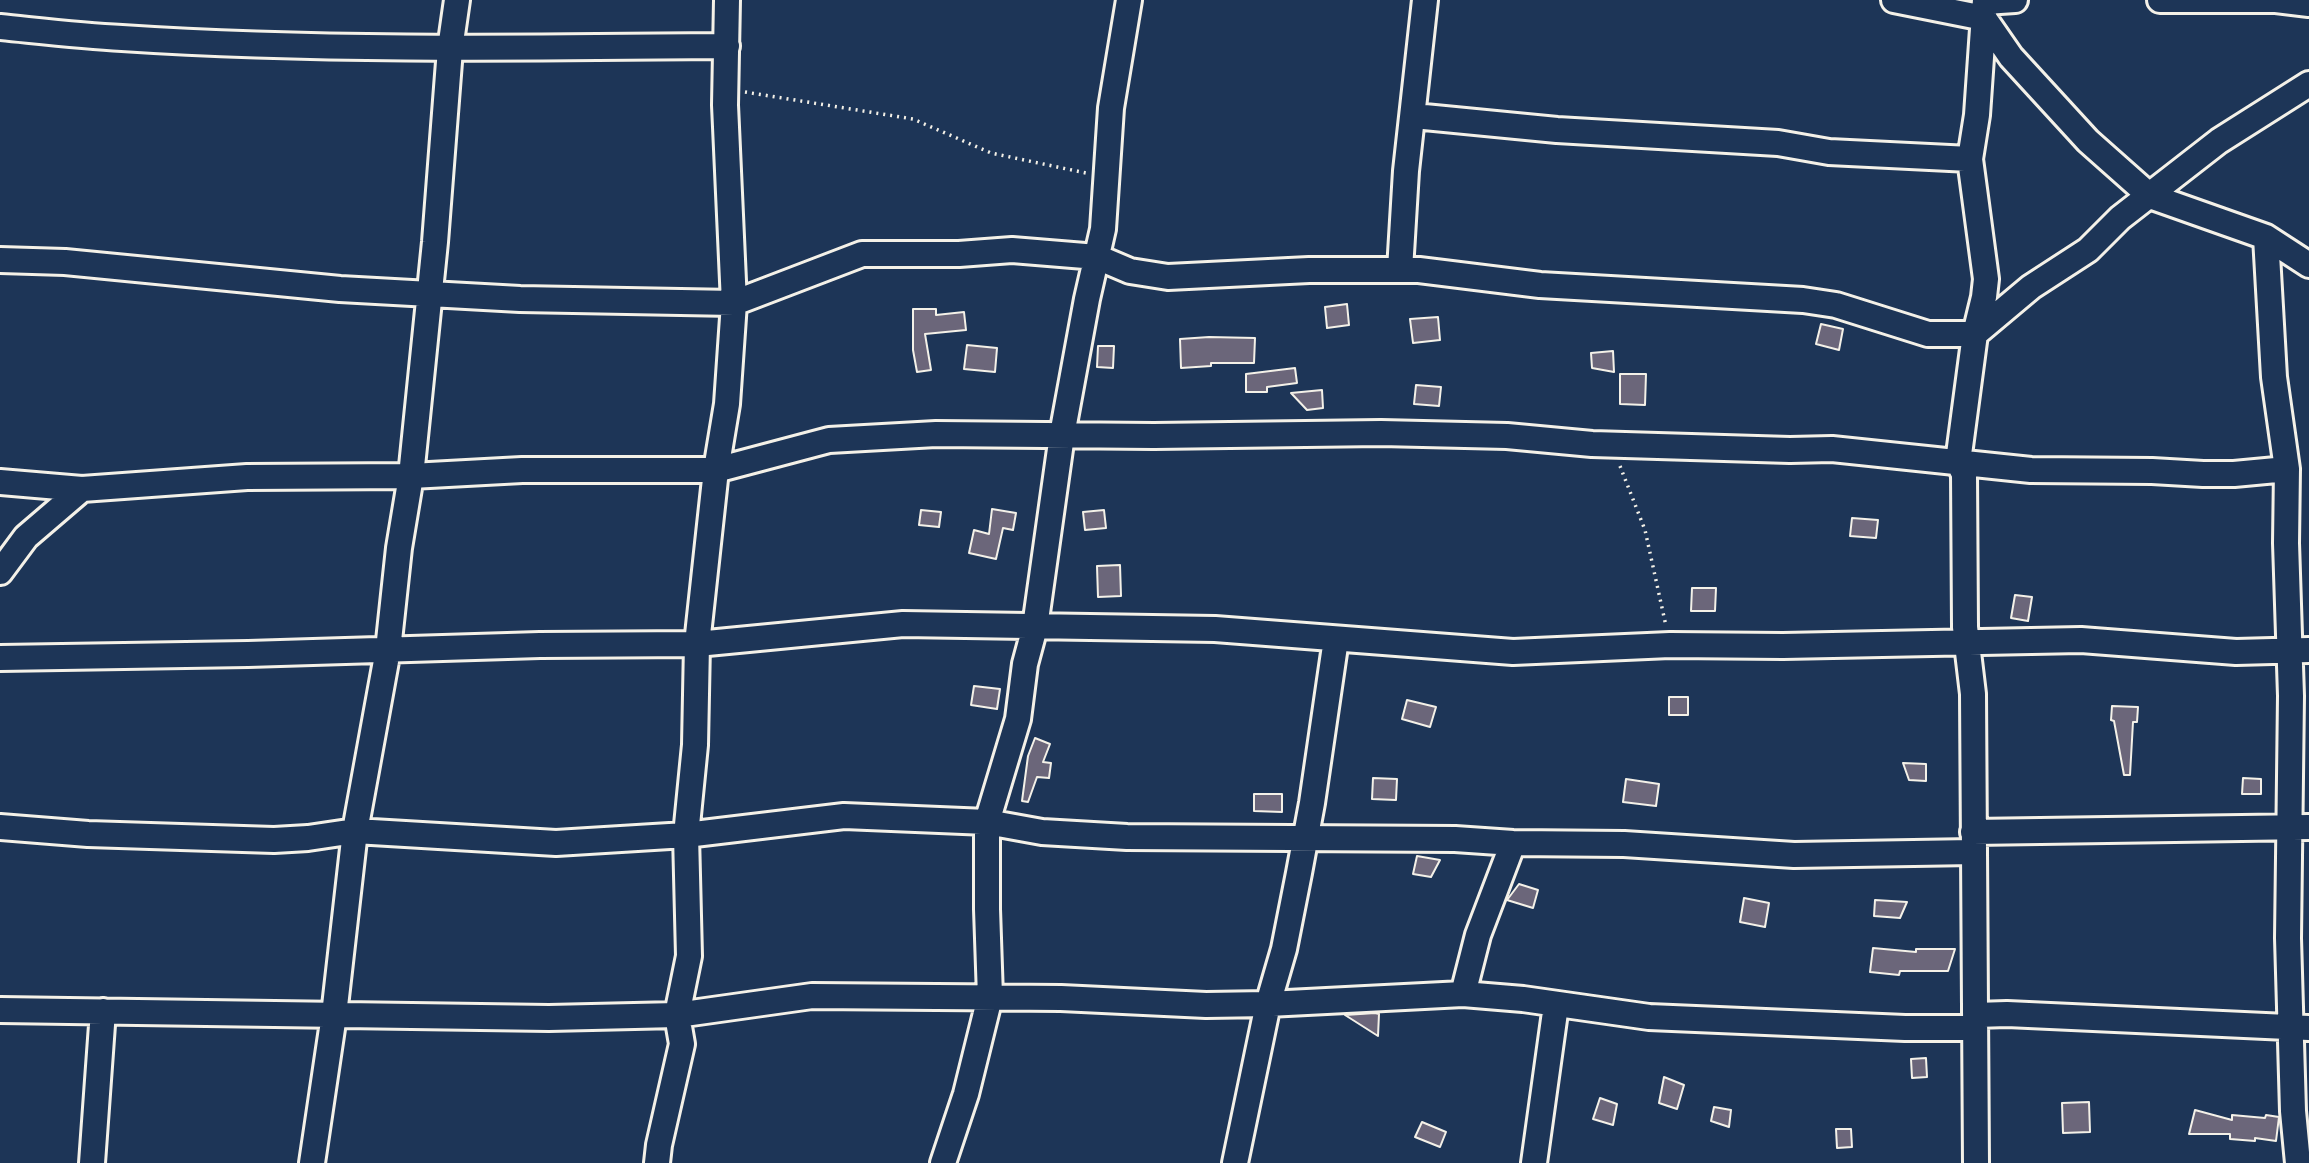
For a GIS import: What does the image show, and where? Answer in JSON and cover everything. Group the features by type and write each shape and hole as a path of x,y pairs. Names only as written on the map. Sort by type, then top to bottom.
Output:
{"street":[{"path":"312,1163 334,1015 355,831 388,650 399,548 411,477 435,242 450,49 457,0"},
{"path":"657,1163 682,1044 677,1015 689,956 686,835 695,745 697,644 716,470 727,404 734,303 725,89 727,0"},
{"path":"943,1163 966,1094 990,997 986,909 987,822 1018,719 1025,664 1035,627 1062,435 1103,229 1115,80 1129,0"},
{"path":"1400,270 1406,172 1425,0"},
{"path":"1894,0 1985,7 2015,0"},
{"path":"2160,0 2276,0 2309,4"},
{"path":"1976,1163 1973,694 1967,641 1964,474 1958,462 1975,334 1986,279 1970,159 1977,115 1985,7"},
{"path":"1985,7 2011,57 2088,141 2150,196 2266,237 2309,265"},
{"path":"0,27 122,38 310,46 450,49 727,46"},
{"path":"0,260 65,262 340,289 520,299 734,303 862,254 959,254 1012,250 1097,257 1129,271 1168,277 1309,270 1419,270 1541,285 1817,302 1928,334 1975,334 2031,287 2088,250 2120,218 2219,141 2309,85"},
{"path":"1414,116 1557,130 1778,143 1829,152 1970,159"},
{"path":"2266,237 2274,377 2287,469 2286,542 2300,651 2300,827 2288,938 2299,1028 2293,1111 2298,1163"},
{"path":"0,482 82,489 233,478 411,477 522,470 716,470 829,440 936,434 1381,433 1507,436 1611,445 1832,449 2031,470 2234,474 2287,469"},
{"path":"0,572 26,537 82,489"},
{"path":"0,658 540,645 697,644 903,624 1215,629 1514,652 1670,645 1783,646 2081,639 2236,652 2300,651"},
{"path":"1235,1163 1268,1004 1283,949 1312,803 1336,639"},
{"path":"0,827 88,834 274,840 355,831 556,843 686,835 844,816 987,822 1042,832 1127,837 1455,839 1513,843 1624,844 1794,855 1973,842 2300,827"},
{"path":"1463,994 1478,935 1513,843"},
{"path":"0,1010 549,1018 677,1015 812,996 1061,998 1206,1005 1463,994 1649,1017 1905,1028 1975,1022 2007,1014 2299,1028"},
{"path":"1534,1163 1556,1005"},
{"path":"92,1163 103,1011"}],"path":[{"path":"725,89 913,119 991,153 1022,162 1106,177"},
{"path":"1611,445 1645,530 1670,645"}],"building":[{"path":"1347,304 1349,325 1327,328 1325,307"},
{"path":"913,309 936,309 936,315 964,312 966,330 925,334 931,370 917,372 913,350"},
{"path":"1438,317 1440,340 1413,343 1410,319"},
{"path":"1821,324 1843,329 1839,350 1816,344"},
{"path":"1255,338 1254,363 1211,363 1211,366 1181,368 1180,339"},
{"path":"967,345 997,348 995,372 964,369"},
{"path":"1098,346 1114,346 1113,368 1097,367"},
{"path":"1613,351 1614,372 1592,368 1591,353"},
{"path":"1295,368 1297,383 1267,387 1267,392 1246,392 1246,374"},
{"path":"1620,374 1646,374 1645,405 1620,404"},
{"path":"1416,385 1441,387 1439,406 1414,404"},
{"path":"1322,390 1323,408 1307,410 1291,393"},
{"path":"992,509 1016,513 1013,530 1003,528 996,559 969,553 974,530 989,534"},
{"path":"921,510 941,512 939,527 919,525"},
{"path":"1104,510 1106,528 1085,530 1083,512"},
{"path":"1852,518 1878,520 1876,538 1850,536"},
{"path":"1120,565 1121,596 1098,597 1097,566"},
{"path":"1692,588 1716,588 1715,611 1691,611"},
{"path":"2015,595 2032,597 2028,621 2011,618"},
{"path":"974,686 1000,689 997,709 971,705"},
{"path":"1669,697 1688,697 1688,715 1669,715"},
{"path":"1407,700 1436,707 1430,727 1402,719"},
{"path":"2112,706 2138,707 2137,722 2133,722 2130,775 2124,775 2114,721 2111,720"},
{"path":"1035,738 1050,744 1043,762 1051,763 1049,778 1037,777 1028,802 1022,801 1028,756"},
{"path":"1903,763 1926,764 1926,781 1909,780"},
{"path":"1373,778 1397,779 1396,800 1372,799"},
{"path":"2243,778 2261,779 2261,794 2242,794"},
{"path":"1626,779 1659,784 1656,806 1623,802"},
{"path":"1254,794 1282,794 1282,812 1254,811"},
{"path":"1417,856 1440,860 1431,877 1413,874"},
{"path":"1519,884 1538,890 1533,908 1507,900"},
{"path":"1744,898 1769,903 1765,927 1740,922"},
{"path":"1875,900 1907,902 1900,918 1874,916"},
{"path":"1873,948 1916,952 1916,949 1955,949 1948,971 1900,971 1899,975 1870,972"},
{"path":"1375,1013 1379,1014 1378,1036 1345,1015"},
{"path":"1926,1058 1927,1077 1912,1078 1911,1059"},
{"path":"1664,1077 1684,1085 1677,1109 1659,1103"},
{"path":"1600,1098 1617,1104 1613,1125 1593,1119"},
{"path":"2089,1102 2090,1132 2063,1133 2062,1103"},
{"path":"1714,1107 1731,1110 1729,1127 1711,1121"},
{"path":"2195,1110 2232,1120 2232,1115 2279,1117 2276,1141 2230,1139 2230,1134 2189,1134"},
{"path":"1422,1122 1446,1132 1440,1147 1415,1137"},
{"path":"1836,1129 1851,1129 1852,1147 1837,1148"}]}
